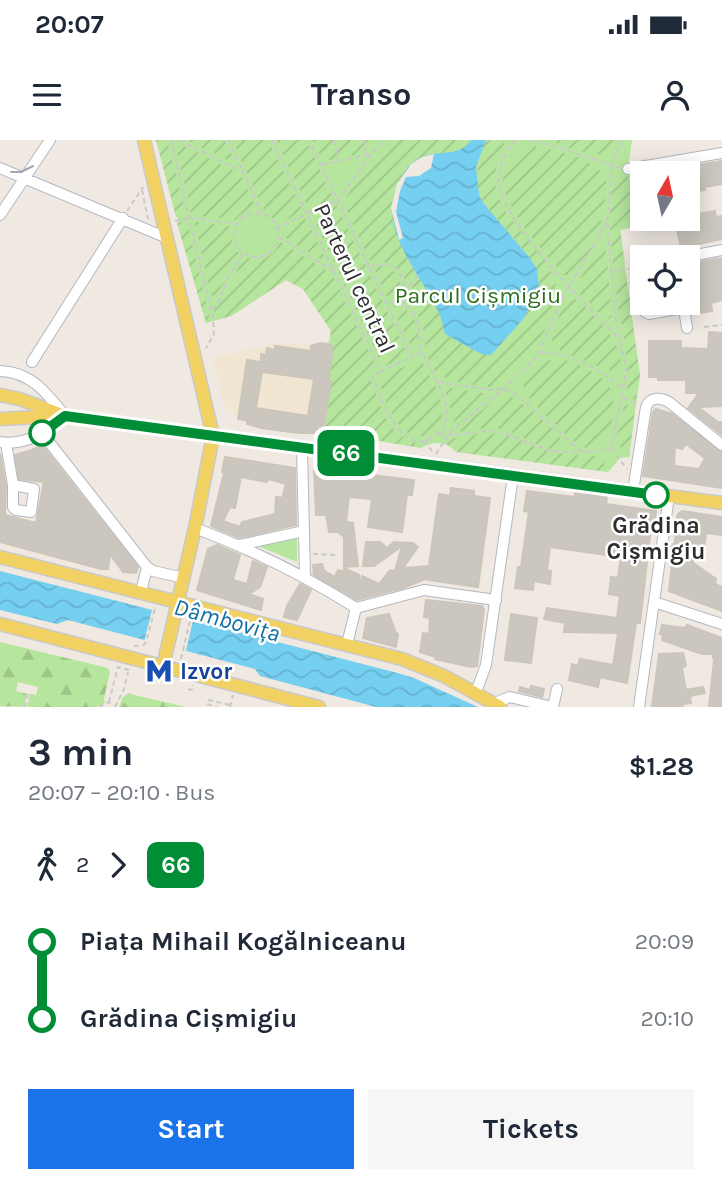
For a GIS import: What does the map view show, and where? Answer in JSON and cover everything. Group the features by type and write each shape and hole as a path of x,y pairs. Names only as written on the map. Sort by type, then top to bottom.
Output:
{"main road":[{"path":"144,140 213,436 163,666"},
{"path":"0,395 65,416"},
{"path":"0,419 65,416 513,475 634,485 669,496 722,503"},
{"path":"0,557 141,592 178,605 347,644 422,666 497,705"},
{"path":"0,624 319,707"}],"street":[{"path":"0,215 50,140"},
{"path":"628,169 722,153"},
{"path":"0,168 167,237"},
{"path":"32,362 123,218"},
{"path":"700,254 722,250"},
{"path":"685,315 687,328"},
{"path":"0,371 13,372 30,379 65,416 27,440 3,442 13,485"},
{"path":"634,485 646,407 654,399 664,400 722,445"},
{"path":"42,433 147,566 153,571 184,578"},
{"path":"302,447 305,577"},
{"path":"476,692 486,665 513,475"},
{"path":"639,707 669,496"},
{"path":"195,528 239,545 305,577 356,608 424,590 496,600"},
{"path":"239,545 304,531"},
{"path":"141,592 147,566"},
{"path":"654,602 722,624"},
{"path":"347,644 356,608"},
{"path":"497,705 510,697 552,707 558,689"}],"path":[{"path":"171,140 211,309 214,334 206,348"},
{"path":"179,140 243,172"},
{"path":"228,140 263,214 273,221 278,236 268,253 256,257 243,253 235,243 237,224 245,216 263,214"},
{"name":"Parterul central","path":"272,140 381,371 412,357 309,140"},
{"path":"334,140 339,161"},
{"path":"363,140 366,155"},
{"path":"276,228 338,200 381,140"},
{"path":"379,144 385,140"},
{"path":"516,140 505,155 500,169 501,193 513,216 569,288 620,340"},
{"path":"527,140 628,169"},
{"path":"545,140 548,144"},
{"path":"622,140 612,165 607,222 611,272 626,368 624,390 611,447 634,485"},
{"path":"321,165 371,154"},
{"path":"123,218 152,173"},
{"path":"142,189 150,230"},
{"path":"164,223 190,218 237,224"},
{"path":"425,440 435,456 448,434 503,389 540,352 559,306 607,222"},
{"path":"278,236 335,272"},
{"path":"211,309 219,301 227,280 243,253"},
{"path":"369,266 383,263 392,265 402,278 405,305"},
{"path":"611,272 630,269"},
{"path":"405,294 418,275"},
{"path":"381,371 372,376 396,429 412,440 425,440 439,433 448,414 422,352 419,322 405,305 387,303"},
{"path":"704,327 722,325"},
{"path":"412,357 422,352"},
{"path":"540,352 560,355 589,366 624,390"},
{"path":"435,382 491,390 503,389 521,398 582,452"},
{"path":"622,397 646,407"},
{"path":"439,433 500,432 548,450 582,452 603,451 611,447"},
{"path":"305,554 338,555"},
{"path":"135,646 144,645 146,642 156,604"},
{"path":"183,651 192,612"},
{"path":"99,707 109,702 118,667 129,669 124,689 114,707 109,702"},
{"path":"188,689 192,690 193,682"},
{"path":"25,707 28,694"},
{"path":"208,700 231,706 233,695"},
{"path":"206,705 217,707"}],"shaded area":[{"path":"275,344 329,344 333,348 323,431 315,430 314,433 247,424 229,410 222,398 213,357"}],"green space":[{"name":"Parcul Cișmigiu","path":"156,140 632,140 628,169 630,228 620,230 640,376 629,457 620,458 608,472 457,452 440,443 421,448 323,431 331,382 328,381 333,348 329,344 331,330 303,289 286,280 231,316 206,323"},
{"path":"156,140 167,140 186,215 176,217"},
{"path":"186,140 224,140 236,164"},
{"path":"232,140 268,140 303,212 278,223 265,212"},
{"path":"276,140 306,140 333,198 309,210"},
{"path":"313,140 378,140 367,152 331,160 321,157"},
{"path":"395,140 471,140 463,149 427,155 416,160 404,172 396,189 392,202 394,226 416,272 412,280 407,282 393,265 370,261 346,209 346,198 375,152"},
{"path":"486,140 505,143 496,168 495,184 499,199 548,266 556,293 552,313 534,353 508,380 493,387 455,381 434,370 428,357 424,331 410,297 419,277 439,313 444,330 495,352 530,306 536,290 537,275 531,261 480,196 478,164"},
{"path":"551,140 619,140 614,147 596,154 575,150"},
{"path":"174,141 240,174 257,210 243,213 235,220 192,215"},
{"path":"526,145 581,159 606,178 605,203 594,243 573,276 566,276 560,271 536,243 512,207 505,189 503,172 510,157"},
{"path":"628,172 630,227 620,229 625,263 613,264 610,217 612,192 618,174"},
{"path":"336,204 408,355 383,367 312,216"},
{"path":"306,219 327,263 281,235 280,230"},
{"path":"187,221 210,319 210,322 206,323 177,223"},
{"path":"194,221 232,227 232,244 239,254 213,302"},
{"path":"280,242 332,274 377,369 368,374 387,420 401,436 425,445 421,448 323,431 331,382 328,381 333,348 329,344 331,331 303,289 286,280 231,316 216,320 214,310 244,257 265,258 274,252"},
{"path":"603,244 612,315 609,319 576,290 599,245"},
{"path":"383,266 398,277 403,296 400,300 387,297 374,268"},
{"path":"626,274 640,376 636,400 631,399 627,392 626,350 615,280"},
{"path":"569,298 578,300 608,331 620,358 622,370 617,374 561,351 553,344 551,335"},
{"path":"396,305 408,312 416,322 418,335 415,349 394,310"},
{"path":"556,359 569,361 591,371 606,382 610,389 613,414 608,438 602,445 589,448 575,442 534,404 527,394 523,377 528,370"},
{"path":"422,361 439,396 442,413 436,430 424,436 414,436 398,424 378,381 379,378"},
{"path":"444,387 483,393 485,399 465,416 454,421"},
{"path":"506,395 530,409 547,424 564,444 561,449 547,448 502,429 458,430 493,401"},
{"path":"624,406 635,406 629,457 620,445 618,427"},
{"path":"484,433 508,435 548,452 601,457 608,472 457,452 446,444 454,438"},
{"path":"297,537 297,562 258,546"},
{"path":"0,642 108,668 110,672 105,703 96,707 27,707 30,694 36,695 38,687 18,682 16,691 27,694 24,707 0,706"},
{"path":"129,693 186,707 119,707 123,697"}],"water":[{"path":"471,140 486,140 476,167 479,195 537,269 539,285 524,318 491,355 481,354 445,334 439,313 403,249 392,215 393,198 402,176 412,163 428,155 462,149"},
{"path":"0,571 394,672 414,678 478,707 376,707 260,676 255,669 68,620 57,624 0,610"}],"pier":[{"path":"434,154 431,168 419,176 406,177 400,191 396,212 403,238 399,240 391,208 397,184 411,164"},
{"path":"153,606 194,616 186,651 144,642"}],"building":[{"path":"722,161 722,184 704,187 705,190 700,191 700,164"},
{"path":"715,211 716,217 722,216 722,239 696,245 680,245 677,231 700,231 700,214"},
{"path":"722,258 722,300 711,303 712,311 700,313 700,262"},
{"path":"709,332 722,333 722,406 698,407 718,422 722,422 722,435 688,408 699,393 686,393 686,380 658,380 658,377 649,377 649,341 681,341 681,348 708,349"},
{"path":"320,343 329,344 333,348 323,431 299,433 261,428 247,424 247,420 238,419 247,360 261,362 261,354 266,355 267,348 275,350 275,346 311,351 311,346","holes":["262,372 314,379 308,416 256,408"]},
{"path":"656,409 672,414 722,452 722,488 643,476 653,412","holes":["686,444 705,458 699,469 674,466 675,447 682,449"]},
{"path":"42,445 138,567 136,573 123,572 110,554 108,569 101,569 0,542 0,454 6,486 5,515 36,523 44,482 19,479 15,455"},
{"path":"225,457 295,468 296,525 239,538 211,526 224,473","holes":["241,477 267,482 268,479 286,484 282,498 276,497 275,514 242,522 240,527 223,521 230,507 235,508"]},
{"path":"319,466 324,469 414,480 412,495 407,495 402,532 368,527 372,499 349,497 346,522 353,523 358,566 344,567 344,537 338,532 329,532 326,515 316,515 314,470"},
{"path":"451,488 474,491 474,496 490,498 478,587 428,578 403,588 357,600 314,575 313,565 322,564 324,571 335,577 338,570 344,572 344,568 359,575 359,580 362,576 379,584 390,570 395,571 402,546 374,566 363,566 366,542 380,542 387,548 394,542 413,543 418,547 403,568 429,566 439,494 450,496"},
{"path":"527,491 575,497 575,492 607,497 606,504 656,511 654,528 651,527 640,623 636,623 627,683 600,677 598,687 569,680 572,664 578,666 580,659 613,665 618,633 564,632 565,623 544,619 547,608 617,618 620,596 609,594 611,577 618,578 621,557 550,547 547,570 551,571 550,584 534,581 533,590 515,588 529,512 524,511"},
{"path":"682,511 722,517 722,535 706,533 704,549 692,562 716,579 715,584 722,587 722,611 669,591 673,553 671,547 675,542 678,514"},
{"path":"217,545 240,555 233,580 247,584 253,561 267,567 260,587 249,594 263,599 261,610 197,590 208,549"},
{"path":"300,584 311,590 297,620 284,617 287,606"},
{"path":"426,600 482,606 484,610 477,666 435,659 436,657 420,652 423,633 429,634 430,618 424,617"},
{"path":"389,614 398,634 396,647 363,638 367,618"},
{"path":"511,614 537,618 531,663 505,660"},
{"path":"662,625 685,628 687,625 722,638 722,707 709,707 714,660 712,654 702,654 662,640"},
{"path":"683,653 686,666 682,668 686,690 703,687 705,693 690,696 691,703 682,704 683,707 652,707 659,654"},
{"path":"531,686 544,689 542,697 519,691 520,687 530,690"}],"tram line":[{"path":"11,172 21,172 33,166"}],"bus line":[{"name":"66","path":"42,433 65,416 656,495"}],"place":[{"name":"Grădina Cișmigiu","path":"656,495"},
{"name":"Izvor","path":"159,671"}],"water label":[{"name":"Dâmbovița","path":"227,620"}]}
